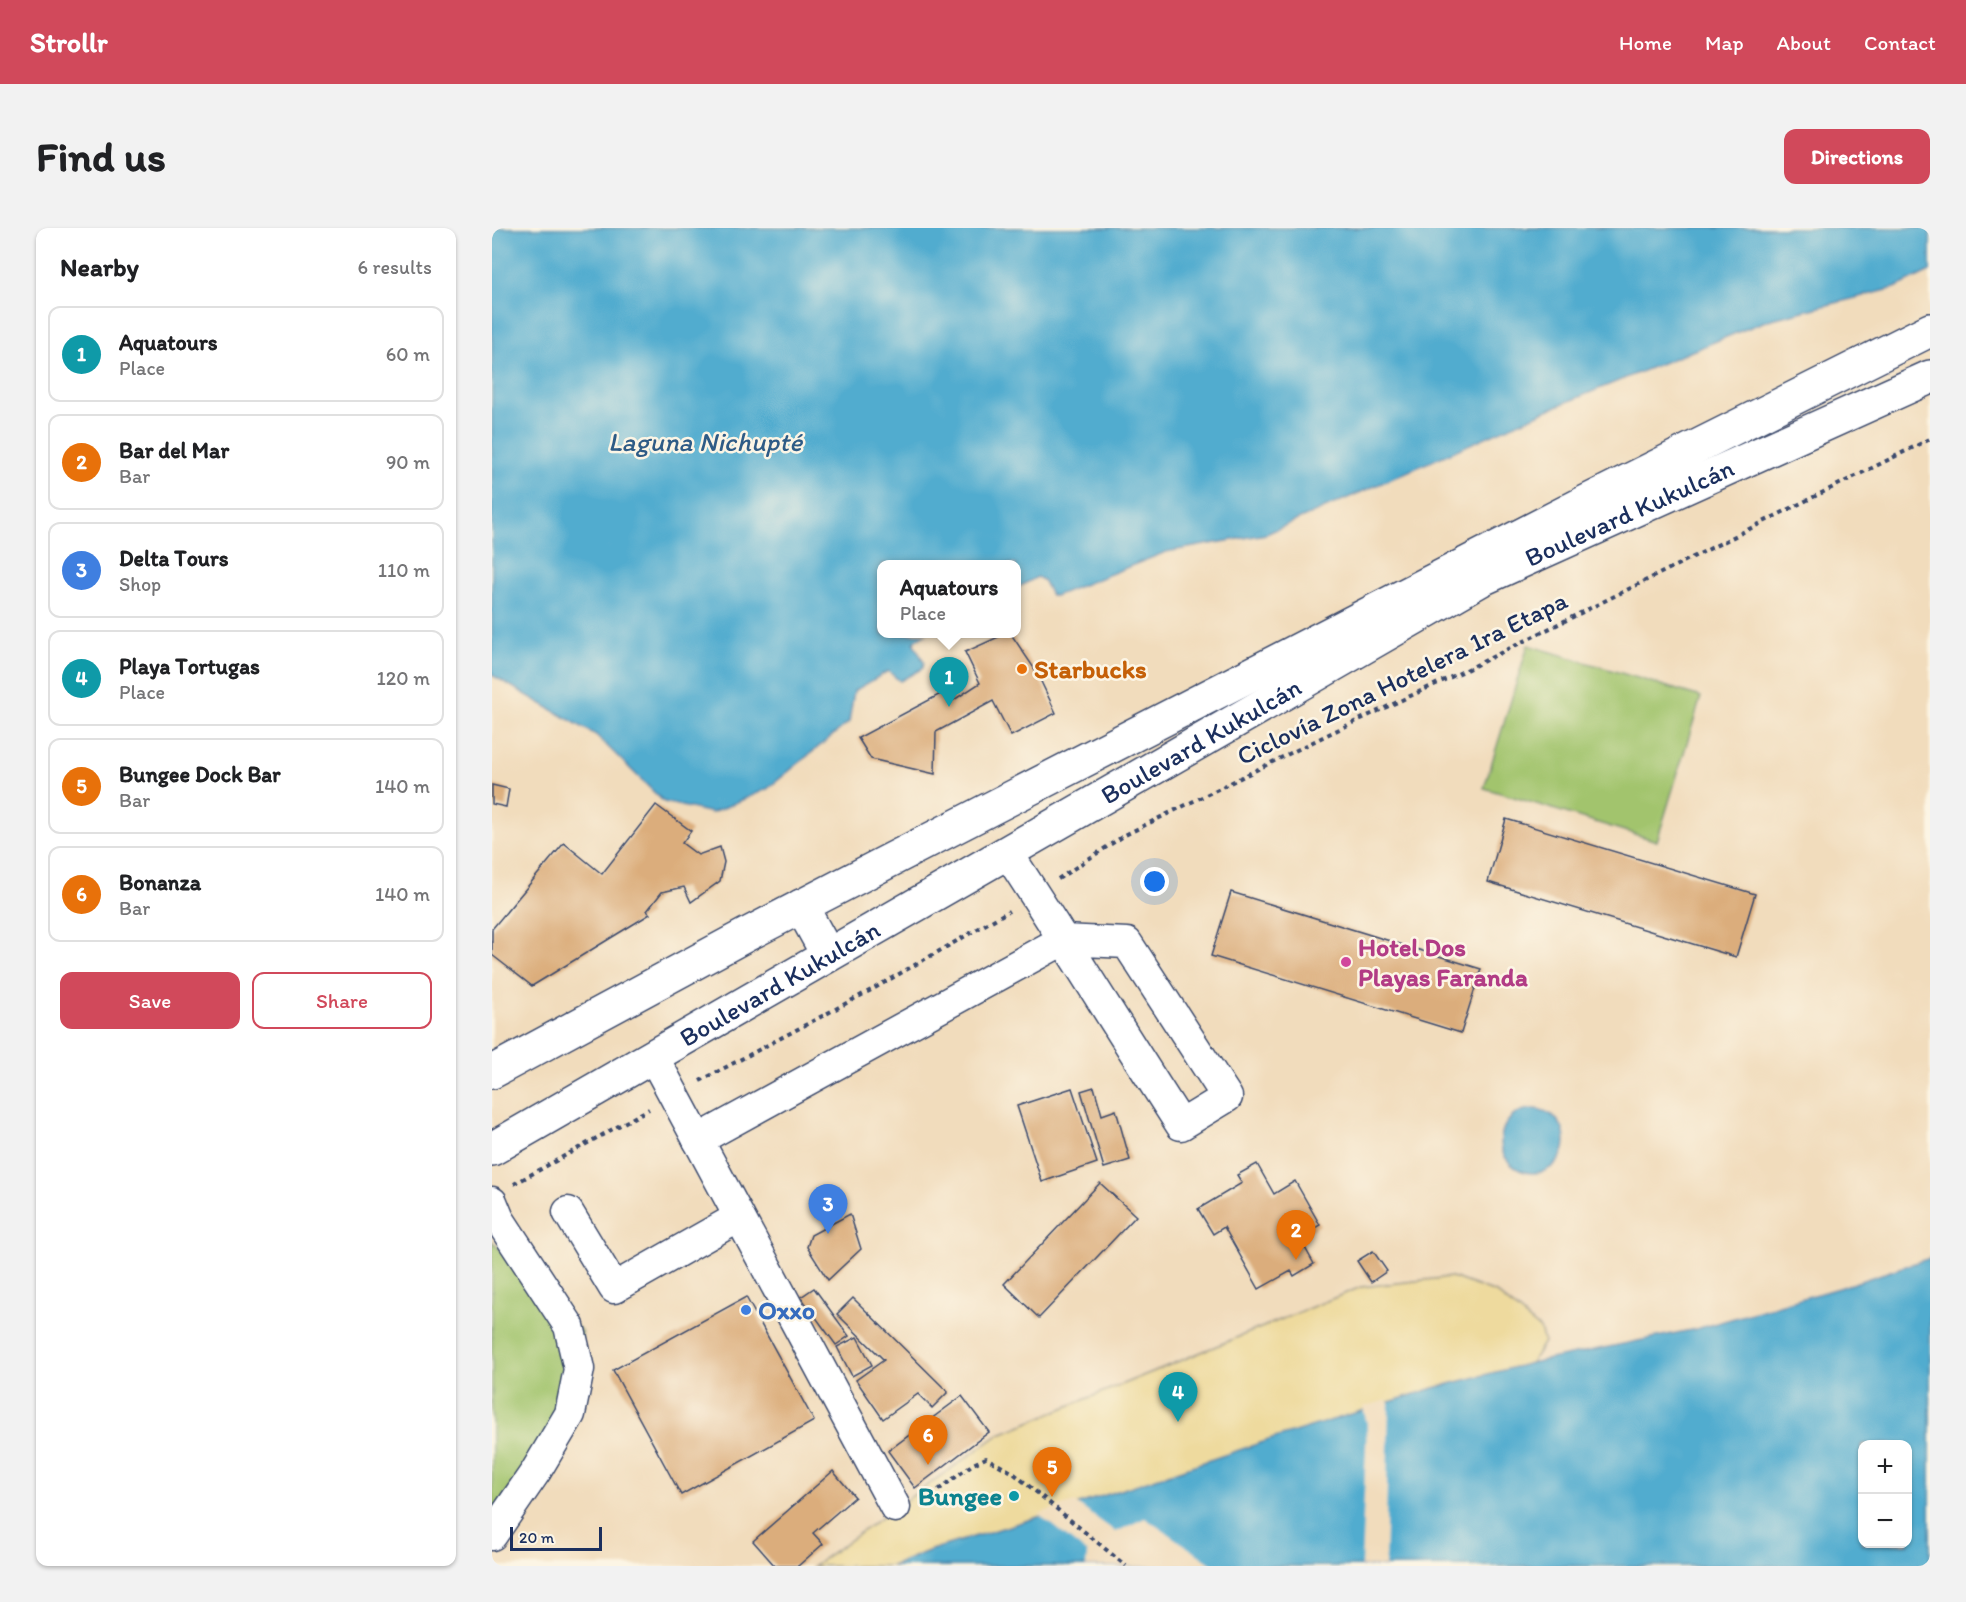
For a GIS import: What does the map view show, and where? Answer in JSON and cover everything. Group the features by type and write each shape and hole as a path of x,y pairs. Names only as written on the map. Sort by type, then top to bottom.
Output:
{"main road":[{"name":"Boulevard Kukulcán","path":"492,1072 801,906 1574,508 1930,330"},
{"name":"Boulevard Kukulcán","path":"492,1149 1482,579 1930,377"},
{"path":"801,906 828,955"}],"street":[{"path":"698,1140 1063,940 1127,943 1227,1097 1180,1125 1063,940 1035,895 1007,852"},
{"path":"653,1056 896,1507"},
{"path":"492,1534 536,1471 570,1414 579,1369 569,1326 499,1219 502,1194"},
{"path":"567,1212 614,1288 739,1216"}],"path":[{"name":"Ciclovía Zona Hotelera 1ra Etapa","path":"502,1194 674,1095 873,989 1000,917 1125,835 1477,664 1930,439"},
{"path":"896,1507 914,1508 973,1464 986,1458 1012,1472 1126,1566"}],"green space":[{"path":"1528,645 1701,697 1657,841 1484,788"},
{"path":"492,1241 582,1332 568,1423 492,1539"}],"sand":[{"path":"1452,1277 1496,1293 1540,1329 1544,1342 1531,1363 1434,1388 1058,1511 931,1550 892,1566 813,1566 1000,1434 1361,1287"}],"water":[{"name":"Laguna Nichupté","path":"492,228 1930,228 1930,271 1895,288 1768,320 1552,408 1266,534 1166,552 1055,596 1051,595 1043,580 1037,577 1021,586 1021,560 877,560 877,638 919,638 914,644 924,662 923,668 900,681 888,671 854,691 849,722 767,789 712,813 664,802 596,735 492,675"},
{"path":"1533,1109 1551,1115 1559,1123 1565,1141 1559,1159 1551,1167 1533,1173 1515,1167 1507,1159 1501,1141 1507,1123 1515,1115"},
{"path":"1930,1258 1930,1566 892,1566 931,1550 1058,1511 1269,1440 1434,1388 1531,1363 1696,1329 1842,1287"}],"pier":[{"path":"1387,1400 1389,1403 1385,1566 1361,1566 1367,1424 1363,1407"},
{"path":"1074,1502 1116,1532 1145,1518 1215,1566 1086,1566 1087,1553 1038,1514"}],"building":[{"path":"996,638 1014,638 1036,671 1056,713 1011,736 993,701 936,732 935,774 871,759 858,738 948,690 954,700 980,683 965,652"},
{"path":"492,785 509,789 506,807 492,804"},
{"path":"656,805 691,831 682,843 698,855 720,847 724,862 720,881 691,902 684,887 662,892 647,911 650,914 532,986 492,955 492,929 564,843 602,874"},
{"path":"1506,819 1755,894 1736,957 1488,882"},
{"name":"Hotel Dos Playas Faranda","path":"1231,892 1481,969 1461,1033 1211,956"},
{"path":"1094,1087 1102,1115 1116,1110 1130,1160 1104,1168 1081,1091"},
{"path":"1072,1088 1097,1163 1042,1182 1017,1106"},
{"path":"1257,1164 1274,1194 1295,1181 1320,1225 1299,1237 1314,1264 1294,1276 1291,1271 1259,1289 1224,1227 1213,1234 1198,1209 1242,1183 1237,1175"},
{"path":"1100,1183 1136,1216 1039,1318 1004,1284"},
{"path":"850,1214 861,1249 828,1280 807,1247 811,1235"},
{"path":"1373,1251 1387,1271 1371,1282 1357,1261"},
{"path":"814,1288 849,1336 836,1345 801,1297"},
{"path":"746,1297 814,1421 681,1495 613,1370"},
{"path":"853,1298 948,1392 932,1408 918,1394 883,1419 856,1380 884,1360 837,1314"},
{"path":"857,1337 872,1365 852,1376 837,1347"},
{"path":"962,1396 989,1432 915,1488 888,1451"},
{"path":"833,1471 855,1497 813,1533 823,1544 798,1566 775,1566 753,1541"}],"place":[{"name":"Starbucks","path":"1022,669"},
{"name":"Aquatours","path":"949,707"},
{"name":"Hotel Dos Playas Faranda","path":"1346,962"},
{"name":"Delta Tours","path":"828,1234"},
{"name":"Bar del Mar","path":"1296,1260"},
{"name":"Oxxo","path":"746,1310"},
{"name":"Playa Tortugas","path":"1178,1422"},
{"name":"Bonanza","path":"928,1465"},
{"name":"Bungee","path":"1014,1496"},
{"name":"Bungee Dock Bar","path":"1052,1497"}]}
